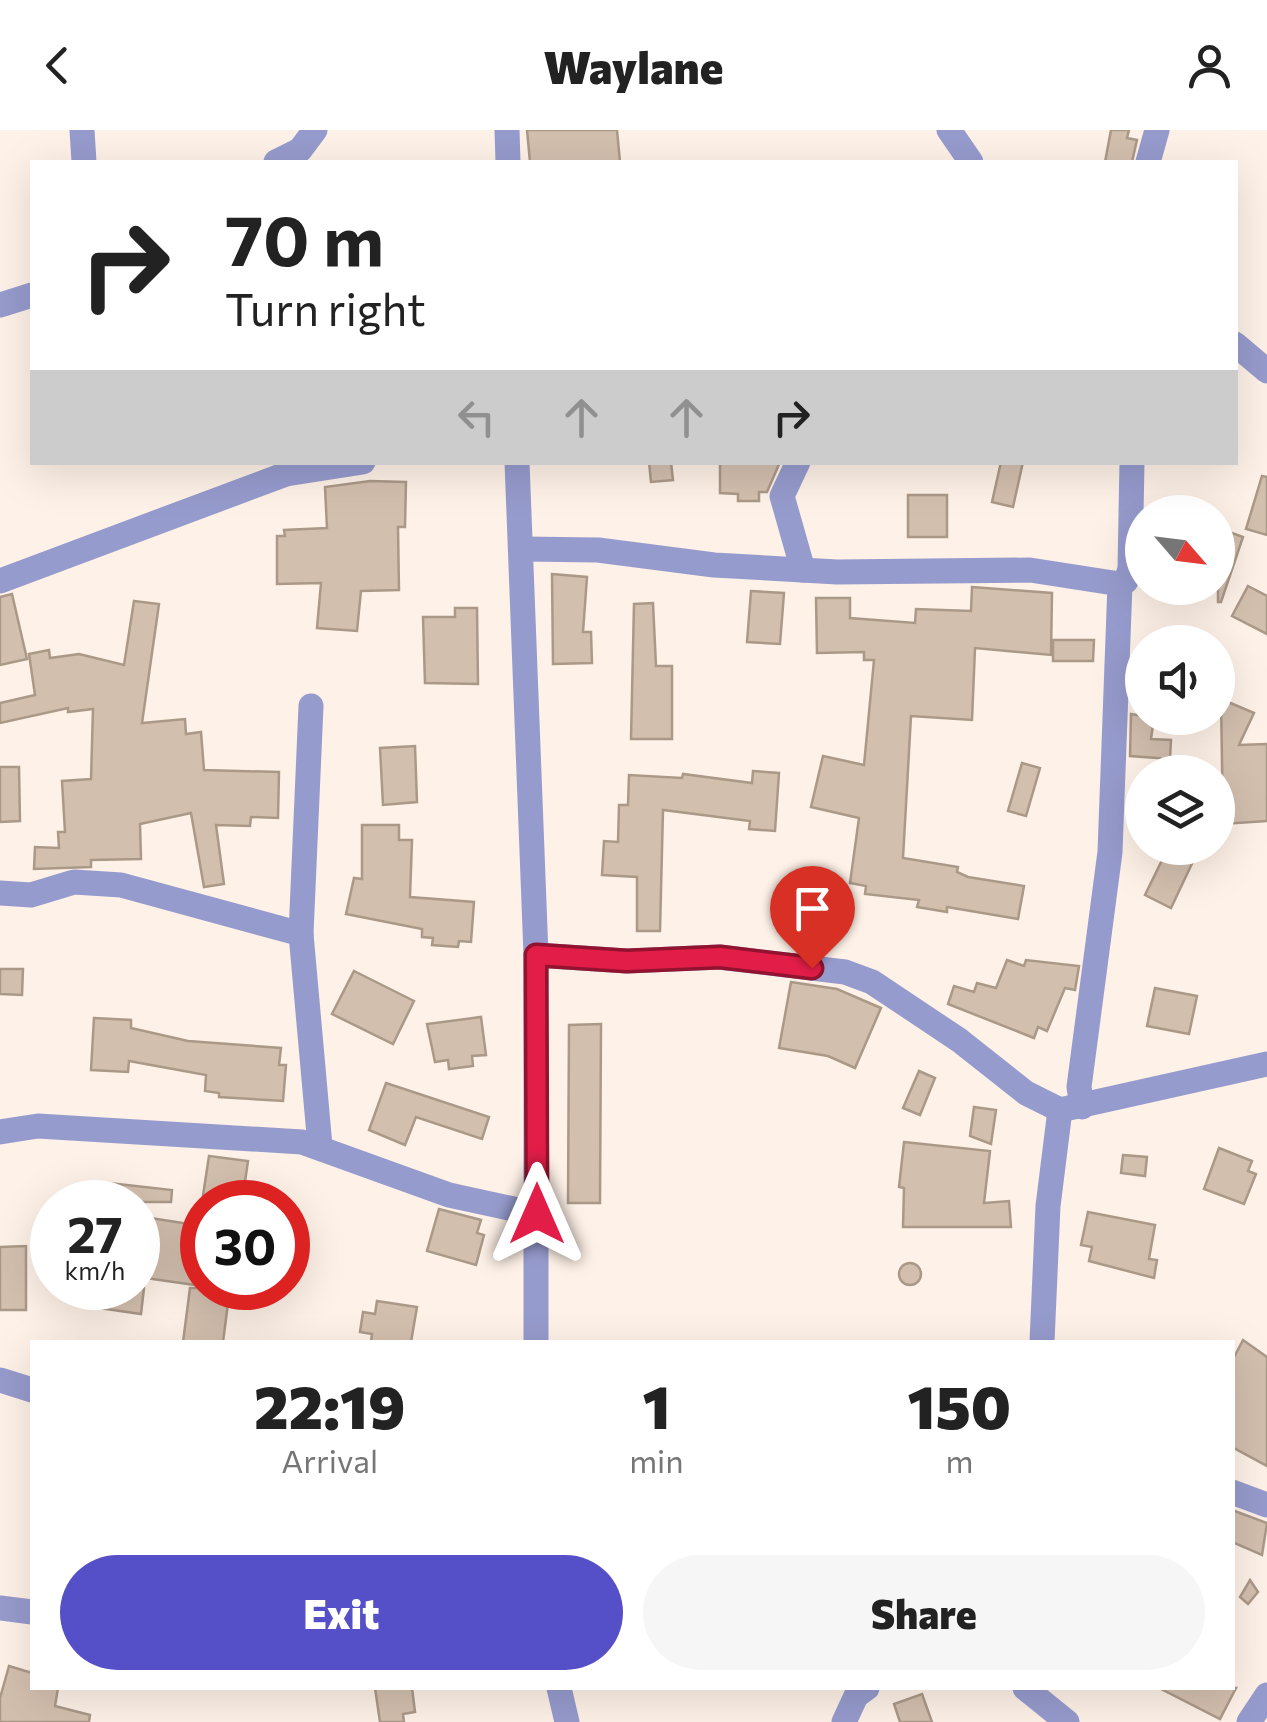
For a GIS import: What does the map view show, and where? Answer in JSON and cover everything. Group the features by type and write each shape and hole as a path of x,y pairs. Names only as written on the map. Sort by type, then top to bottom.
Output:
{"street":[{"path":"82,130 84,160"},
{"path":"280,160 300,150 314,130"},
{"path":"507,130 508,160"},
{"path":"949,130 970,160"},
{"path":"1149,160 1157,130"},
{"path":"0,305 30,296"},
{"path":"1238,347 1267,371"},
{"path":"0,581 286,474 344,465"},
{"path":"518,465 536,955 536,1340"},
{"path":"797,465 782,496 804,570"},
{"path":"524,549 598,550 804,570 1030,570 1120,584 1126,581 1130,569 1132,465"},
{"path":"1042,1340 1048,1206 1079,1087 1110,852 1120,584"},
{"path":"311,706 301,934 320,1146"},
{"path":"0,893 31,895 74,882 121,885 301,934"},
{"path":"536,955 627,961 720,957 845,972 872,982 959,1040 1026,1094 1071,1108 1267,1064"},
{"path":"0,1132 38,1126 177,1131 320,1146 449,1194 537,1214"},
{"path":"0,1380 30,1389"},
{"path":"1235,1493 1267,1505"},
{"path":"0,1608 30,1612"},
{"path":"559,1690 567,1722"},
{"path":"844,1722 856,1696 864,1690"},
{"path":"1027,1690 1067,1722"},
{"path":"1249,1722 1267,1695"}],"building":[{"path":"527,130 617,130 620,160 530,160"},
{"path":"1111,130 1129,130 1127,138 1137,140 1132,160 1105,160"},
{"path":"649,465 671,465 673,480 651,482"},
{"path":"720,465 779,465 767,492 759,492 759,501 738,501 738,494 720,493"},
{"path":"1000,465 1022,465 1013,507 992,502"},
{"path":"1262,476 1267,477 1267,535 1246,529"},
{"path":"370,481 406,482 405,527 398,527 399,590 361,591 357,631 317,628 321,583 277,584 277,536 285,536 284,530 327,528 325,487"},
{"path":"908,495 947,495 947,537 908,537"},
{"path":"1235,534 1243,537 1235,561"},
{"path":"552,574 587,577 583,632 591,632 592,663 553,664"},
{"path":"1248,586 1267,596 1267,634 1232,616"},
{"path":"972,587 1052,593 1051,655 975,648 972,720 911,716 903,858 958,867 957,872 968,877 1024,886 1018,919 947,907 947,912 917,907 919,900 865,894 866,886 850,883 859,818 811,807 823,756 864,765 874,660 864,660 864,652 817,653 816,598 850,598 850,618 915,623 916,609 971,611"},
{"path":"751,591 784,593 780,644 747,642"},
{"path":"12,594 27,659 0,665 0,597"},
{"path":"134,601 159,604 142,723 185,719 186,734 201,732 204,770 279,772 278,818 251,817 250,826 216,825 224,884 204,887 191,813 140,824 141,859 91,860 91,867 34,869 35,847 59,848 58,832 65,832 62,781 91,779 93,709 68,712 68,708 0,723 0,703 35,695 29,654 49,650 50,658 79,654 124,665"},
{"path":"653,603 656,666 672,666 672,739 631,739 634,604"},
{"path":"455,608 477,608 478,684 425,683 423,617 455,617"},
{"path":"1053,640 1094,640 1093,661 1053,661"},
{"path":"1235,705 1254,713 1239,745 1267,744 1267,821 1235,823 1235,755 1222,755 1222,735 1235,735"},
{"path":"1130,735 1171,740 1170,755 1130,755"},
{"path":"415,746 417,802 383,805 380,748"},
{"path":"1022,763 1040,768 1026,816 1008,811"},
{"path":"0,767 19,767 20,821 0,822"},
{"path":"753,771 779,773 775,831 749,829 750,821 663,810 660,931 637,931 637,877 602,875 604,841 618,842 619,805 628,805 629,775 682,778 683,774 752,783"},
{"path":"362,825 399,825 399,840 412,840 410,897 474,902 471,942 459,941 458,947 432,945 433,938 422,937 422,929 346,914 354,878 362,879"},
{"path":"1160,865 1191,865 1171,908 1145,895"},
{"path":"1007,960 1024,966 1026,960 1079,966 1075,990 1065,988 1047,1031 1038,1027 1034,1038 948,1004 954,986 974,992 977,983 996,988"},
{"path":"0,969 23,969 22,995 0,994"},
{"path":"354,971 414,1001 393,1044 332,1014"},
{"path":"791,982 837,989 881,1008 855,1068 828,1056 779,1048"},
{"path":"1155,988 1197,996 1189,1034 1147,1026"},
{"path":"481,1017 486,1055 472,1056 473,1066 449,1069 448,1060 435,1062 427,1024"},
{"path":"94,1018 131,1020 131,1028 188,1041 281,1048 279,1065 286,1065 283,1101 219,1097 219,1093 205,1091 206,1075 129,1061 128,1072 91,1070"},
{"path":"601,1024 600,1203 568,1203 569,1025"},
{"path":"919,1071 935,1078 920,1115 903,1108"},
{"path":"386,1083 489,1117 482,1139 416,1117 405,1145 369,1130"},
{"path":"974,1107 996,1110 991,1144 970,1136"},
{"path":"904,1142 990,1151 984,1203 1009,1201 1011,1227 903,1227 904,1188 899,1187"},
{"path":"1219,1148 1252,1161 1248,1171 1256,1174 1244,1204 1204,1189"},
{"path":"1123,1155 1147,1157 1145,1176 1121,1173"},
{"path":"209,1156 248,1161 245,1180 205,1180"},
{"path":"160,1189 172,1190 171,1202 160,1202"},
{"path":"439,1209 481,1220 477,1233 484,1235 476,1265 427,1251"},
{"path":"1088,1212 1155,1225 1149,1259 1157,1260 1154,1278 1089,1261 1092,1247 1081,1245"},
{"path":"160,1219 180,1223 180,1283 160,1280"},
{"path":"26,1246 26,1310 0,1310 0,1247"},
{"path":"910,1263 918,1266 918,1282 910,1285 902,1282 899,1274 902,1266"},
{"path":"377,1301 417,1307 411,1340 371,1340 372,1334 360,1332 363,1312 375,1314"},
{"path":"187,1310 227,1310 223,1340 183,1340"},
{"path":"1243,1340 1267,1357 1267,1466 1235,1449 1235,1355"},
{"path":"1235,1511 1267,1523 1262,1555 1235,1543"},
{"path":"1250,1580 1258,1592 1248,1604 1240,1597"},
{"path":"9,1666 30,1672 30,1690 58,1690 55,1706 90,1715 89,1722 0,1722 0,1698"},
{"path":"375,1690 412,1690 415,1712 403,1714 404,1722 380,1722"},
{"path":"1163,1690 1235,1690 1220,1719"},
{"path":"922,1694 932,1722 900,1722 894,1704"}],"route":[{"path":"537,1214 536,955 627,961 720,957 812,968"}]}
